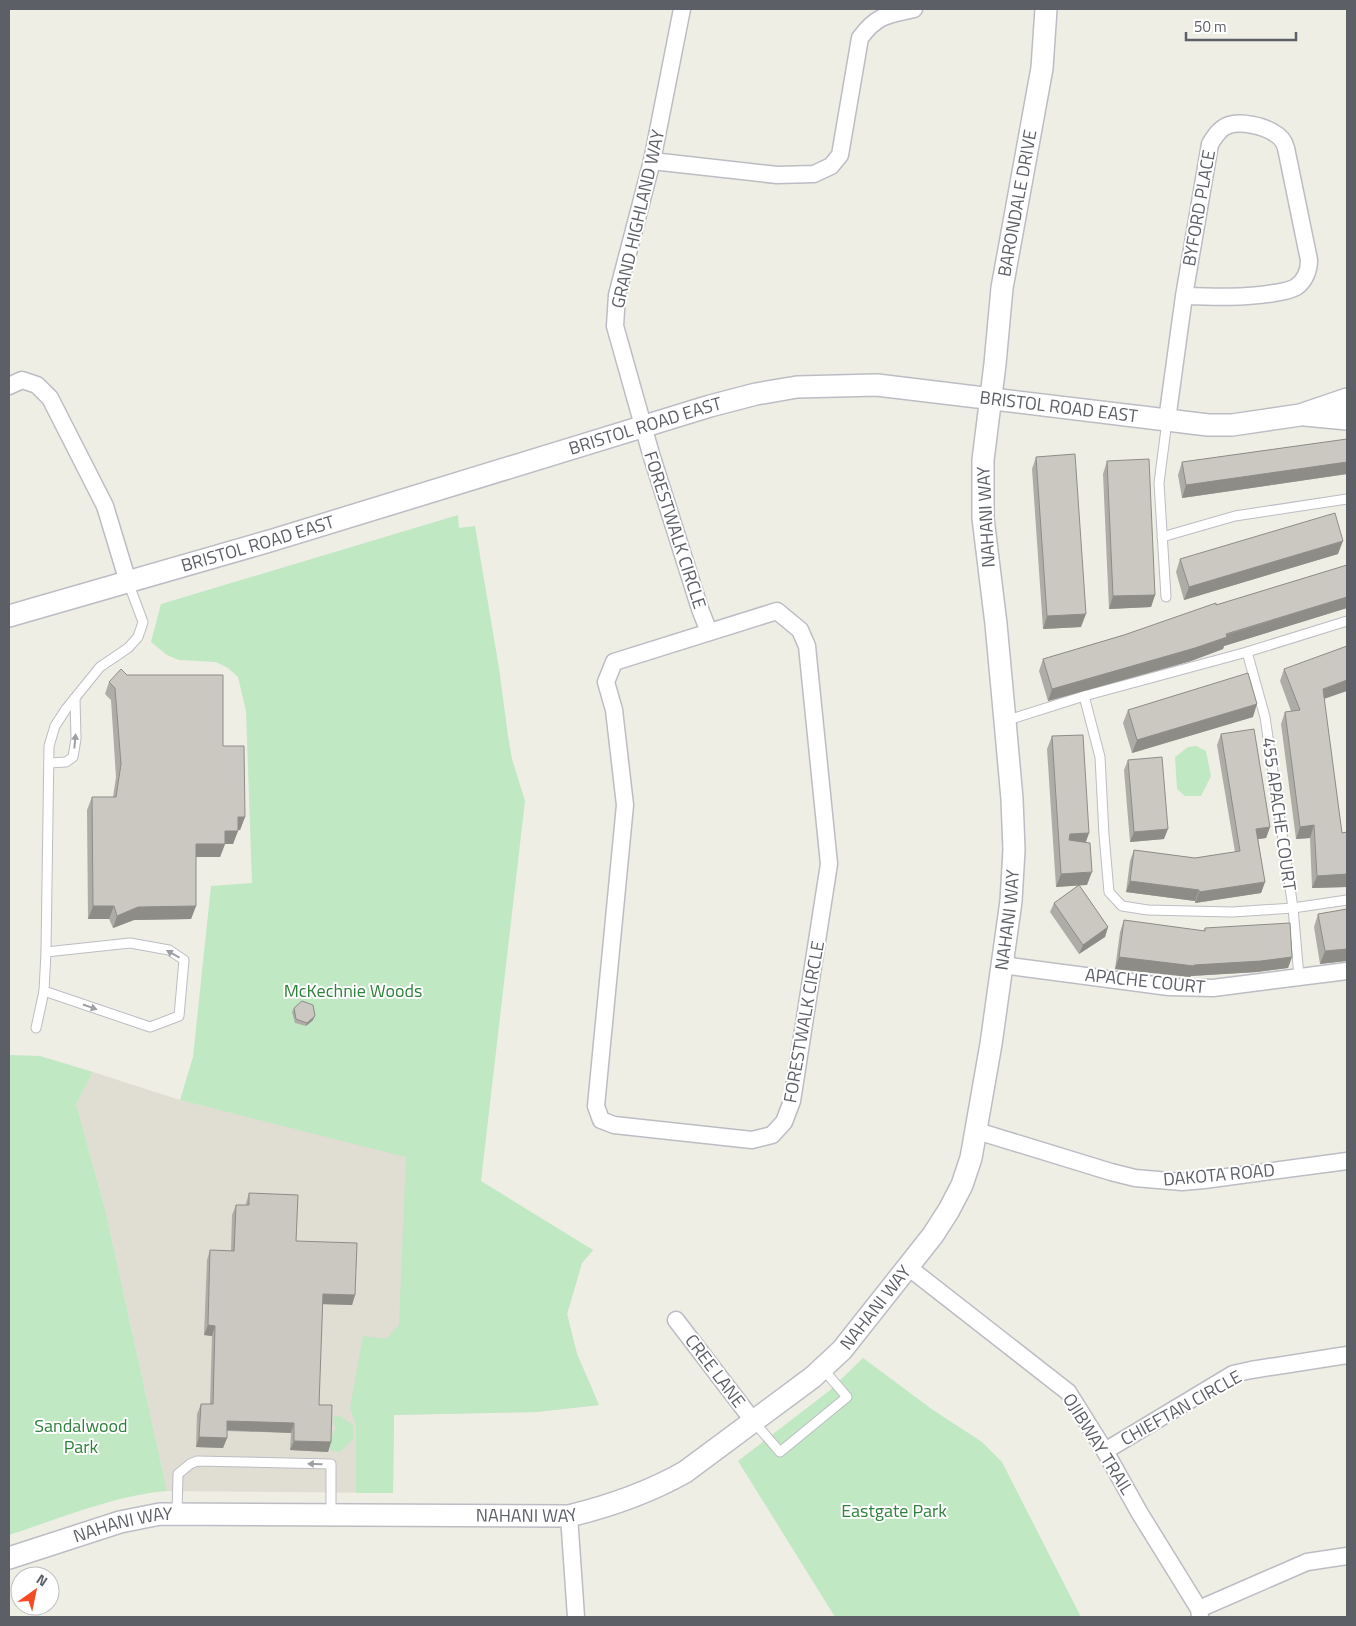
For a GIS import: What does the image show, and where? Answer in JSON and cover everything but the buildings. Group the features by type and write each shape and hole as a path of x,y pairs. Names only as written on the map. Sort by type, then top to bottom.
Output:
{"street":[{"name":"GRAND HIGHLAND WAY","path":"643,427 615,326 617,295 652,161 682,9"},
{"path":"652,161 777,175 814,174 831,166 840,155 860,38 870,24 886,15 914,9"},
{"name":"BARONDALE DRIVE","path":"990,398 1002,288 1042,68 1046,9"},
{"name":"BYFORD PLACE","path":"1167,420 1184,296 1210,144 1219,131 1231,124 1242,123 1274,132 1284,142 1286,148 1309,260 1309,267 1305,277 1297,287 1287,291 1235,298 1184,296"},
{"path":"9,386 22,380 37,385 50,398 105,506 128,582"},
{"name":"BRISTOL ROAD EAST","path":"9,616 244,548 726,401 797,387 847,384 876,385 1208,425 1232,425 1300,415 1347,398"},
{"name":"NAHANI WAY","path":"9,1558 120,1522 144,1516 177,1513 569,1516 623,1501 662,1485 692,1468 823,1369 851,1339 908,1267 949,1210 962,1186 977,1131 1002,964 1011,901 1014,850 1012,799 1005,721 982,507 983,460 990,398"},
{"name":"BRISTOL ROAD EAST","path":"1300,415 1347,419"},
{"name":"FORESTWALK CIRCLE","path":"643,427 700,609 709,632"},
{"name":"FORESTWALK CIRCLE","path":"777,612 800,630 807,646 829,864 792,1101 784,1122 772,1135 752,1140 614,1125 601,1120 596,1106 625,805 614,710 606,682 614,662 709,632 777,612"},
{"name":"APACHE COURT","path":"1002,964 1185,988 1213,988 1347,971"},
{"name":"DAKOTA ROAD","path":"977,1131 1111,1172 1156,1180 1182,1182 1347,1161"},
{"name":"OJIBWAY TRAIL","path":"908,1267 1068,1392 1105,1451 1139,1512 1200,1613"},
{"name":"CREE LANE","path":"676,1320 754,1422"},
{"name":"CHIEFTAN CIRCLE","path":"1105,1451 1233,1374 1347,1355"},
{"path":"569,1516 576,1617"},
{"path":"1200,1613 1307,1562 1347,1556"}],"lane":[{"path":"1166,597 1159,483 1167,420"},
{"path":"1162,538 1235,516 1347,499"},
{"path":"36,1028 44,991 46,952 49,746 55,726 74,698 100,667 128,648 138,637 143,622 128,582"},
{"path":"1005,721 1084,696 1247,652 1347,621"},
{"name":"455 APACHE COURT","path":"1247,652 1265,717 1293,908 1299,977"},
{"path":"1084,696 1100,757 1109,892 1122,906 1148,910 1232,912 1293,908 1347,900"},
{"path":"49,763 66,762 73,757 76,739 74,698"},
{"path":"44,991 150,1027 179,1016 184,960 169,950 130,943 46,952"},
{"path":"754,1422 780,1452 847,1397 823,1369"},
{"path":"177,1513 178,1474 197,1461 331,1464 331,1514"}],"shaded area":[{"path":"93,1072 180,1100 406,1156 593,1250 582,1263 567,1314 577,1354 599,1405 536,1412 394,1415 393,1493 167,1491 105,1209 76,1104"}],"green space":[{"name":"McKechnie Woods","path":"458,515 459,528 475,526 512,759 525,801 481,1181 593,1250 582,1263 567,1314 577,1354 599,1405 536,1412 394,1415 393,1493 356,1493 356,1425 350,1408 363,1336 386,1339 399,1325 406,1157 180,1100 193,1057 211,886 252,883 246,711 238,677 228,668 216,662 179,660 167,655 151,642 161,604"},
{"path":"1196,746 1206,751 1211,776 1201,796 1185,796 1177,789 1175,757 1188,747"},
{"name":"Sandalwood Park","path":"9,1055 40,1056 93,1072 76,1104 105,1209 167,1491 148,1493 108,1502 9,1535"},
{"name":"Eastgate Park","path":"863,1358 933,1410 982,1442 1002,1462 1081,1617 835,1617 738,1461 829,1391"},
{"path":"340,1416 353,1425 353,1439 340,1452 331,1451 330,1440 336,1429 333,1417"}]}
